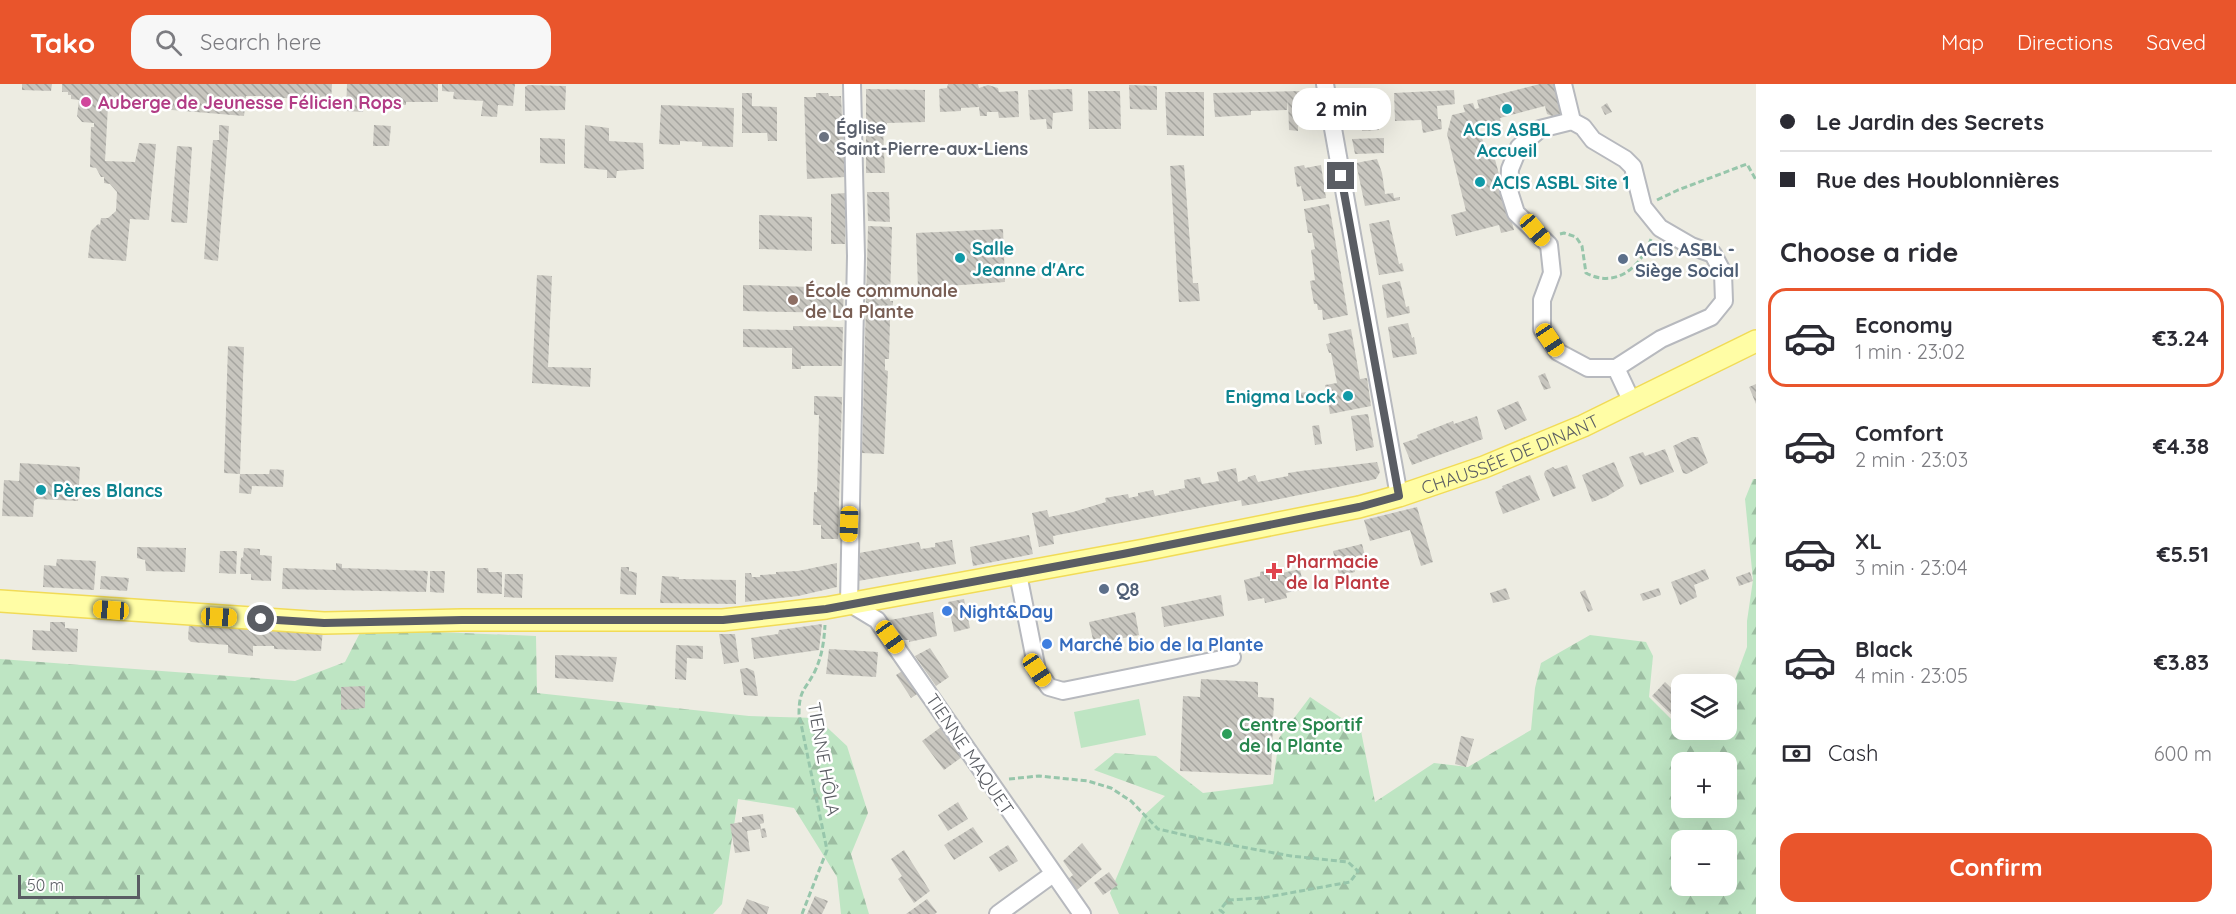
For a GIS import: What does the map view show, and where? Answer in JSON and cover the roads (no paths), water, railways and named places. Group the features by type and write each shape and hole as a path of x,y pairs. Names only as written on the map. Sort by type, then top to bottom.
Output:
{"main road":[{"name":"CHAUSSÉE DE DINANT","path":"0,602 324,623 462,620 723,620 826,609 1359,507 1399,496 1484,467 1583,426 1756,341"}],"street":[{"path":"849,603 855,256 852,84"},
{"path":"1325,84 1399,496"},
{"path":"1563,84 1572,121"},
{"path":"1572,121 1583,127 1593,140 1625,159 1633,167 1643,207 1656,223 1669,234 1713,254 1723,273 1724,301 1711,317 1667,336 1616,368 1588,368 1558,352 1542,329 1542,300 1552,273 1549,245 1516,213 1509,191 1510,169 1519,147 1540,129 1572,121"},
{"path":"1616,368 1632,402"},
{"path":"1018,574 1037,670 1049,687 1063,691 1232,657"},
{"name":"TIENNE MAQUET","path":"849,603 877,620 1082,914"},
{"path":"998,914 1053,874"}],"place":[{"name":"Auberge de Jeunesse Félicien Rops","path":"86,102"},
{"name":"ACIS ASBL Accueil","path":"1507,109"},
{"name":"Église Saint-Pierre-aux-Liens","path":"824,137"},
{"name":"ACIS ASBL Site 1","path":"1480,182"},
{"name":"Salle Jeanne d'Arc","path":"960,258"},
{"name":"ACIS ASBL - Siège Social","path":"1623,259"},
{"name":"École communale de La Plante","path":"793,300"},
{"name":"Enigma Lock","path":"1348,396"},
{"name":"Pères Blancs","path":"41,490"},
{"name":"Pharmacie de la Plante","path":"1274,571"},
{"name":"Q8","path":"1104,589"},
{"name":"Night&Day","path":"947,611"},
{"name":"Marché bio de la Plante","path":"1047,644"},
{"name":"Centre Sportif de la Plante","path":"1227,734"}]}
